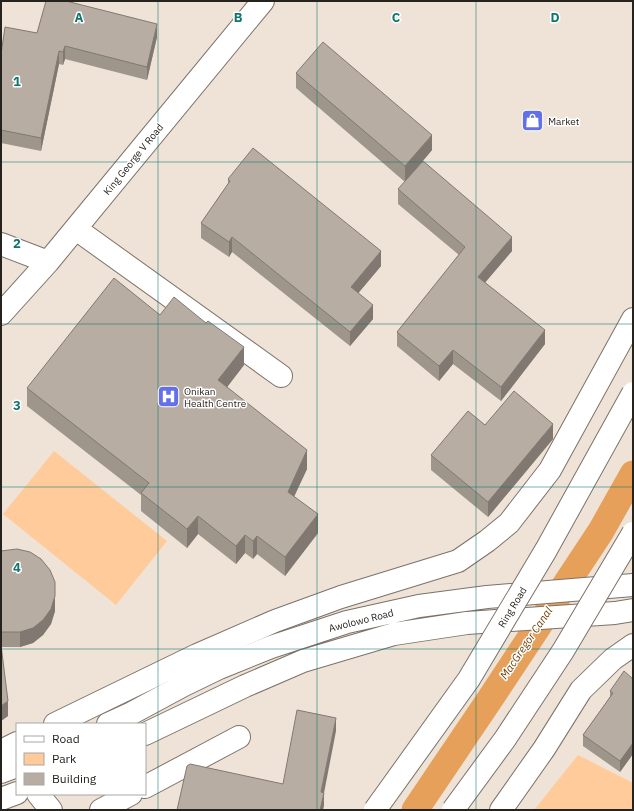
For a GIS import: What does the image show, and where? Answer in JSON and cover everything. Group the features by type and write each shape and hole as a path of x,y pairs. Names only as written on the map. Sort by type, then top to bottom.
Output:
{"main road":[{"name":"King George V Road","path":"1,314 76,229 263,1"},
{"path":"76,229 281,376"},
{"path":"1,244 48,262"},
{"path":"57,723 197,655 282,618 341,597 458,561 487,541 509,523 550,470 633,319"},
{"name":"Ring Road","path":"375,810 469,679 546,550 633,393"},
{"path":"453,810 505,738 563,651 633,532"},
{"name":"Awolowo Road","path":"110,723 132,714 184,685 219,668 271,647 348,622 419,606 486,597 633,585"},
{"path":"146,734 245,686 303,661 394,634 467,623 624,612"},
{"path":"501,810 544,749 581,690 613,659 633,645"},
{"path":"146,786 239,737"},
{"path":"1,751 16,744"},
{"path":"1,772 16,766"},
{"path":"1,799 16,794"},
{"path":"39,795 51,810"},
{"path":"101,810 129,795"}],"green space":[{"path":"54,451 167,541 116,605 3,514"},
{"path":"578,755 633,783 633,810 534,810"}],"building":[{"path":"46,1 66,1 157,24 147,67 65,46 63,52 59,51 41,138 1,130 1,54 5,27 37,33"},
{"path":"323,42 432,135 405,166 296,73"},
{"path":"253,148 381,251 351,287 373,305 350,332 232,237 229,242 201,223 230,181 228,179"},
{"path":"423,161 512,237 478,277 545,330 501,387 453,350 439,366 397,332 465,247 398,189"},
{"path":"114,278 160,315 174,297 206,323 208,321 244,347 218,380 307,450 288,492 318,514 285,557 257,536 253,541 245,535 236,546 198,516 187,529 141,493 149,483 27,388"},
{"path":"514,391 553,424 488,502 431,455 468,411 485,425"},
{"path":"17,549 30,552 41,559 50,570 55,582 55,596 51,609 43,620 33,628 20,632 1,632 1,551"},
{"path":"1,645 8,701 1,706"},
{"path":"624,671 633,679 633,743 620,761 583,735 613,693 610,691"},
{"path":"297,710 336,718 321,792 324,793 320,810 177,810 187,766 190,764 283,784"}],"waterway":[{"name":"MacGregor Canal","path":"415,810 601,531 633,474"}],"place":[{"name":"Market","path":"532,121"},
{"name":"Onikan Health Centre","path":"168,397"}]}
